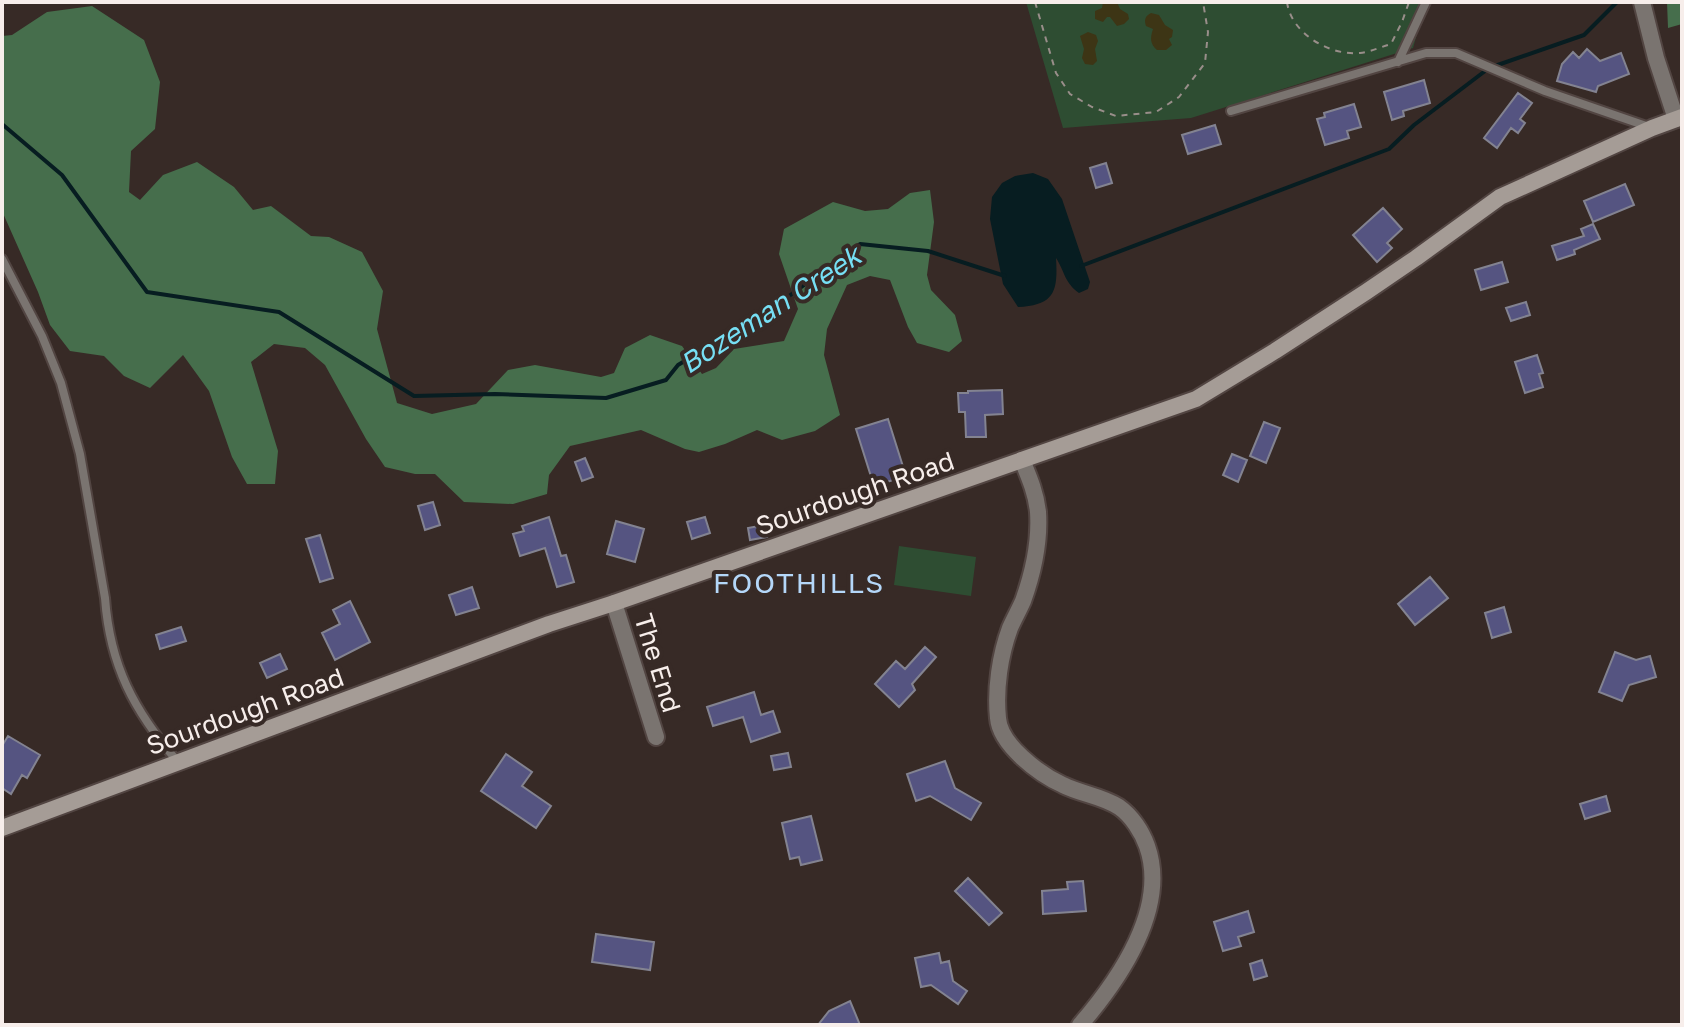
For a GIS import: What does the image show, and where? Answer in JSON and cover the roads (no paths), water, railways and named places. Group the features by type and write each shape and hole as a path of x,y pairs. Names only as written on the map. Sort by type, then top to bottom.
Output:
{"street":[{"path":"1642,2 1656,58 1679,118"},
{"name":"Sourdough Road","path":"2,828 505,640 1196,399 1366,292 1500,197 1679,118"},
{"path":"1022,460 1038,511 1038,542 1032,572 1009,630 1002,661 997,693 998,722 1012,748 1037,770 1063,786 1121,808 1142,832 1152,860 1151,892 1144,922 1132,951 1117,978 1080,1025"},
{"name":"The End","path":"614,603 656,737"}],"lane":[{"path":"1398,62 1426,2"},
{"path":"1231,111 1426,53 1456,53 1545,91 1652,128"},
{"path":"2,259 52,359 75,430 107,622 123,682 148,724 178,762"}],"water":[{"path":"1033,173 1048,179 1062,199 1090,282 1088,289 1079,293 1068,281 1056,258 1052,294 1040,303 1018,307 1003,284 990,219 992,197 1002,183 1015,176"}],"waterway":[{"name":"Bozeman Creek","path":"1081,266 1389,149 1414,125 1489,68 1584,35 1617,2"},
{"name":"Bozeman Creek","path":"2,124 62,175 147,292 279,312 414,396 495,394 606,398 666,380 678,365 770,310 860,244 928,251 1005,276"}],"district":[{"name":"FOOTHILLS","path":"799,582"}]}
